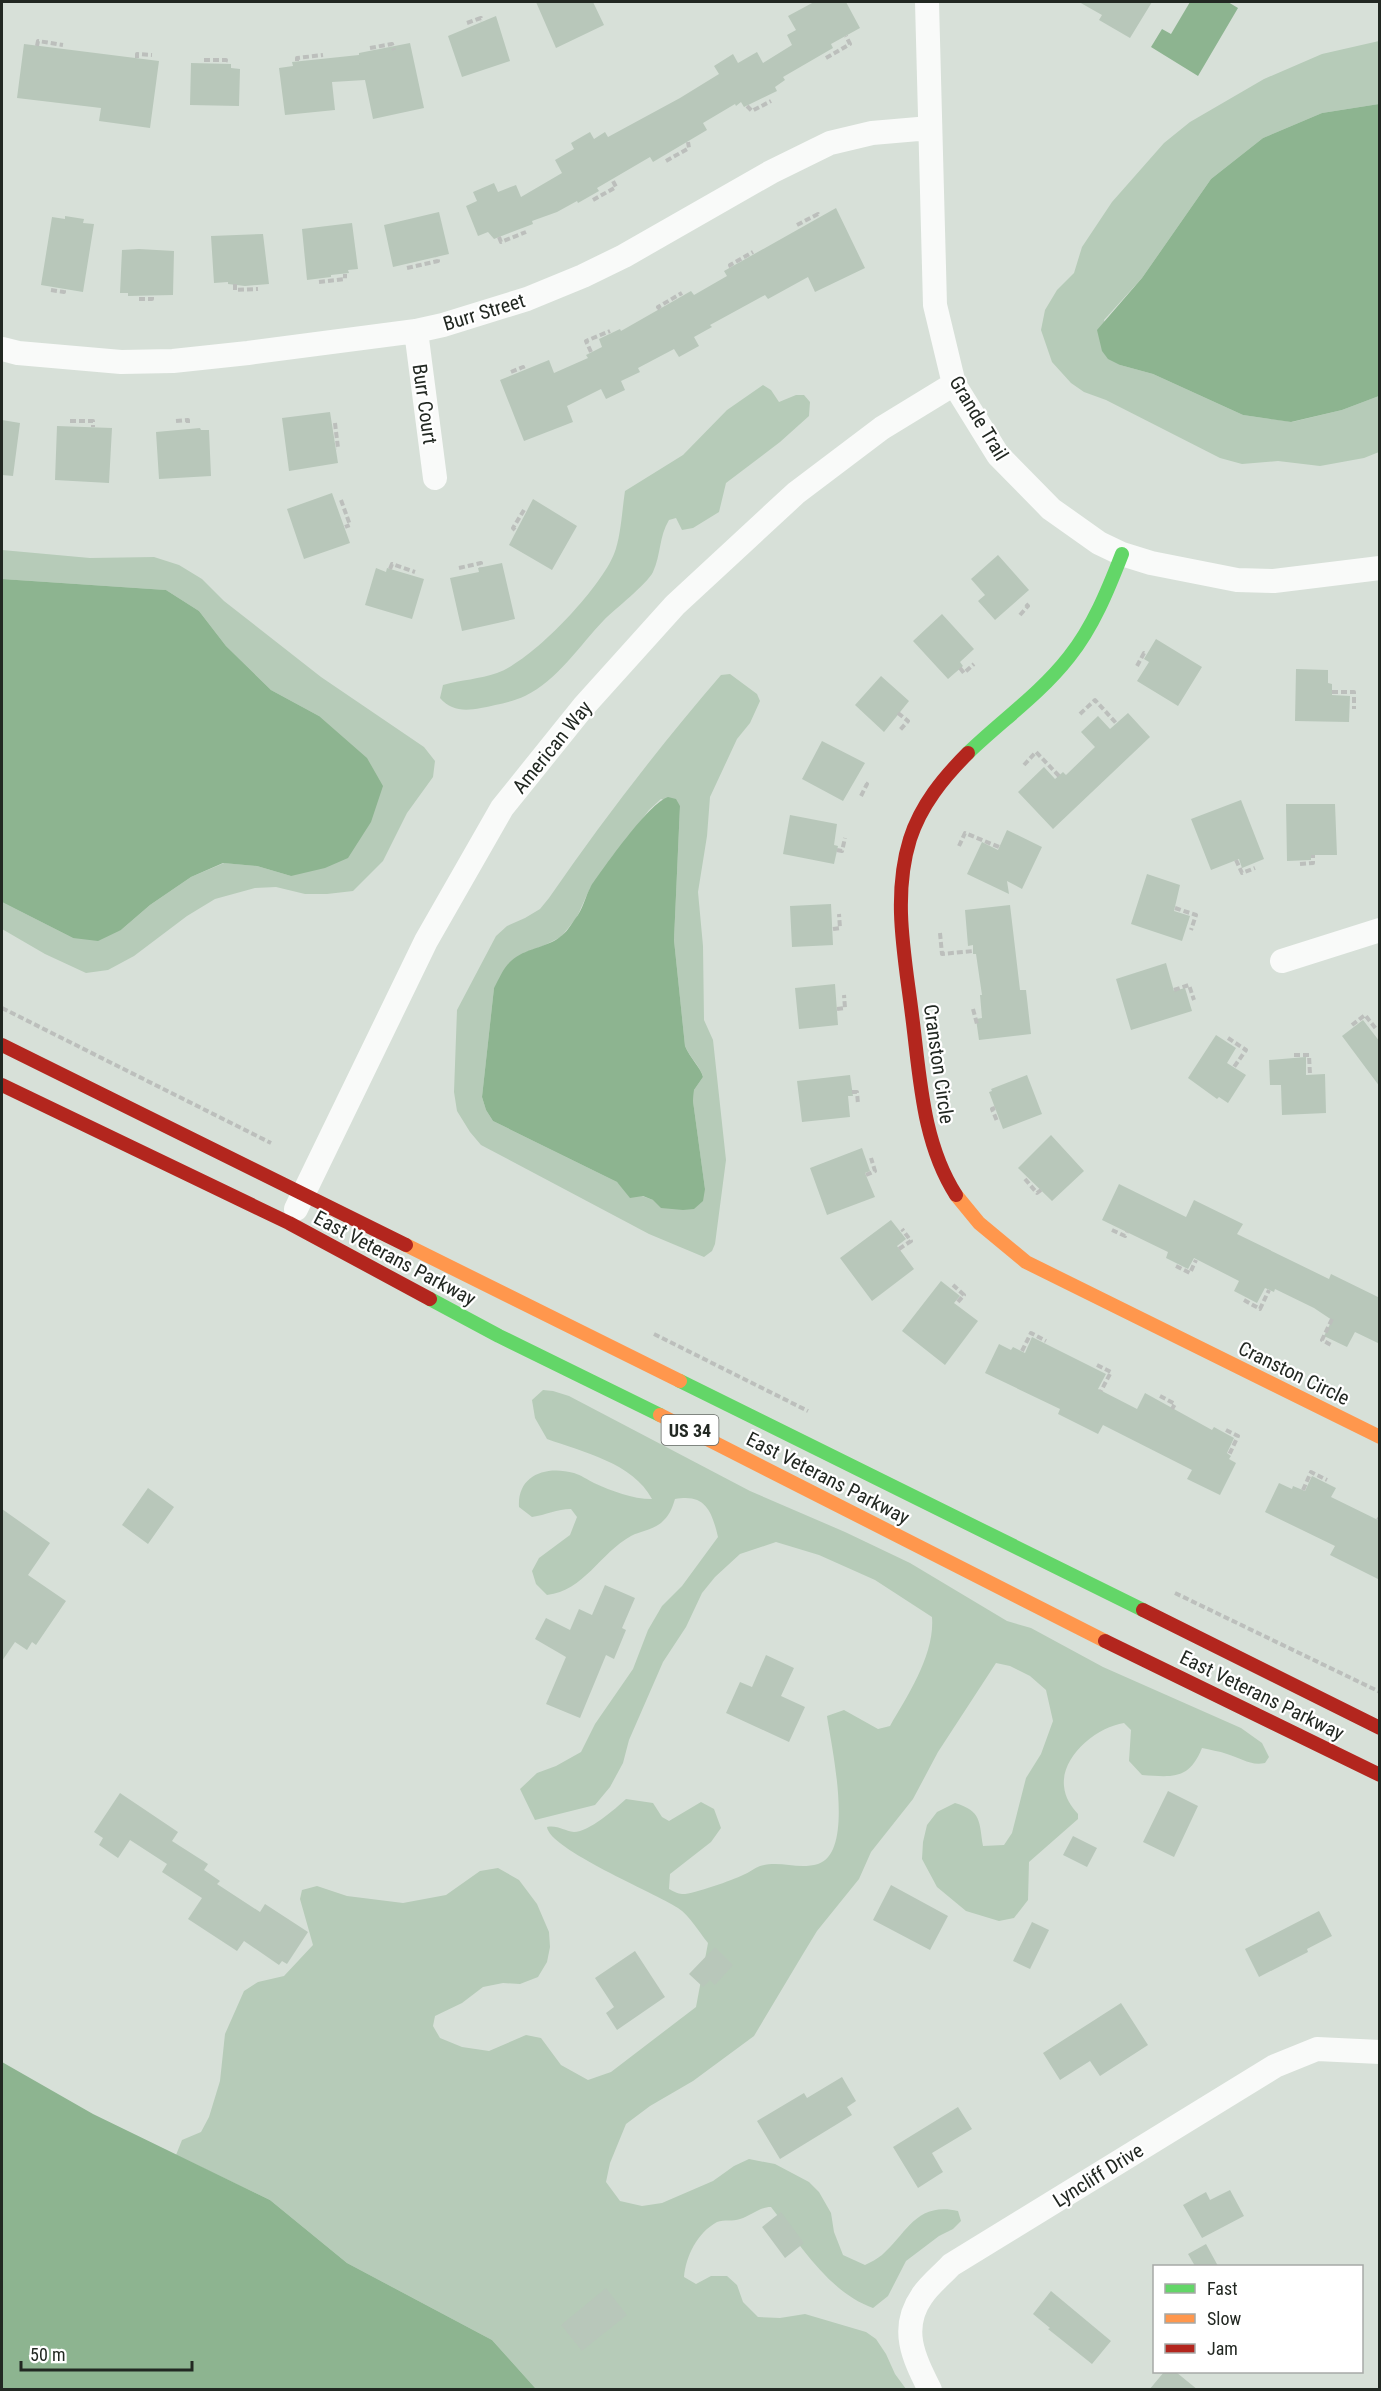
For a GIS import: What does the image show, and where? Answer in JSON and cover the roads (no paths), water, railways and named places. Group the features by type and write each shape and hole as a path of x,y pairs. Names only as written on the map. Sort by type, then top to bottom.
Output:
{"main road":[{"name":"Cranston Circle","path":"1122,554 1096,616 1060,668 964,756 949,773 927,801 904,860 900,913 927,1127 944,1174 961,1202 984,1230 1026,1262 1380,1437"},
{"name":"East Veterans Parkway","path":"2,1045 1380,1728"},
{"name":"East Veterans Parkway","path":"2,1085 289,1222 499,1336 957,1564 1009,1594 1380,1774"}],"street":[{"name":"Grande Trail","path":"927,2 935,305 954,384 998,455 1051,509 1099,543 1122,554 1151,563 1237,580 1274,581 1380,568"},
{"name":"Burr Street","path":"2,349 18,353 121,362 173,361 416,331 518,303 583,276 633,251 771,172 830,143 872,133 930,128"},
{"name":"Burr Court","path":"416,331 435,478"},
{"name":"American Way","path":"289,1222 426,941 502,808 569,725 675,605 796,493 882,428 954,384"},
{"path":"1282,961 1380,930"},
{"name":"Lyncliff Drive","path":"930,2390 913,2355 909,2325 922,2296 951,2265 1275,2066 1317,2049 1380,2052"}]}
